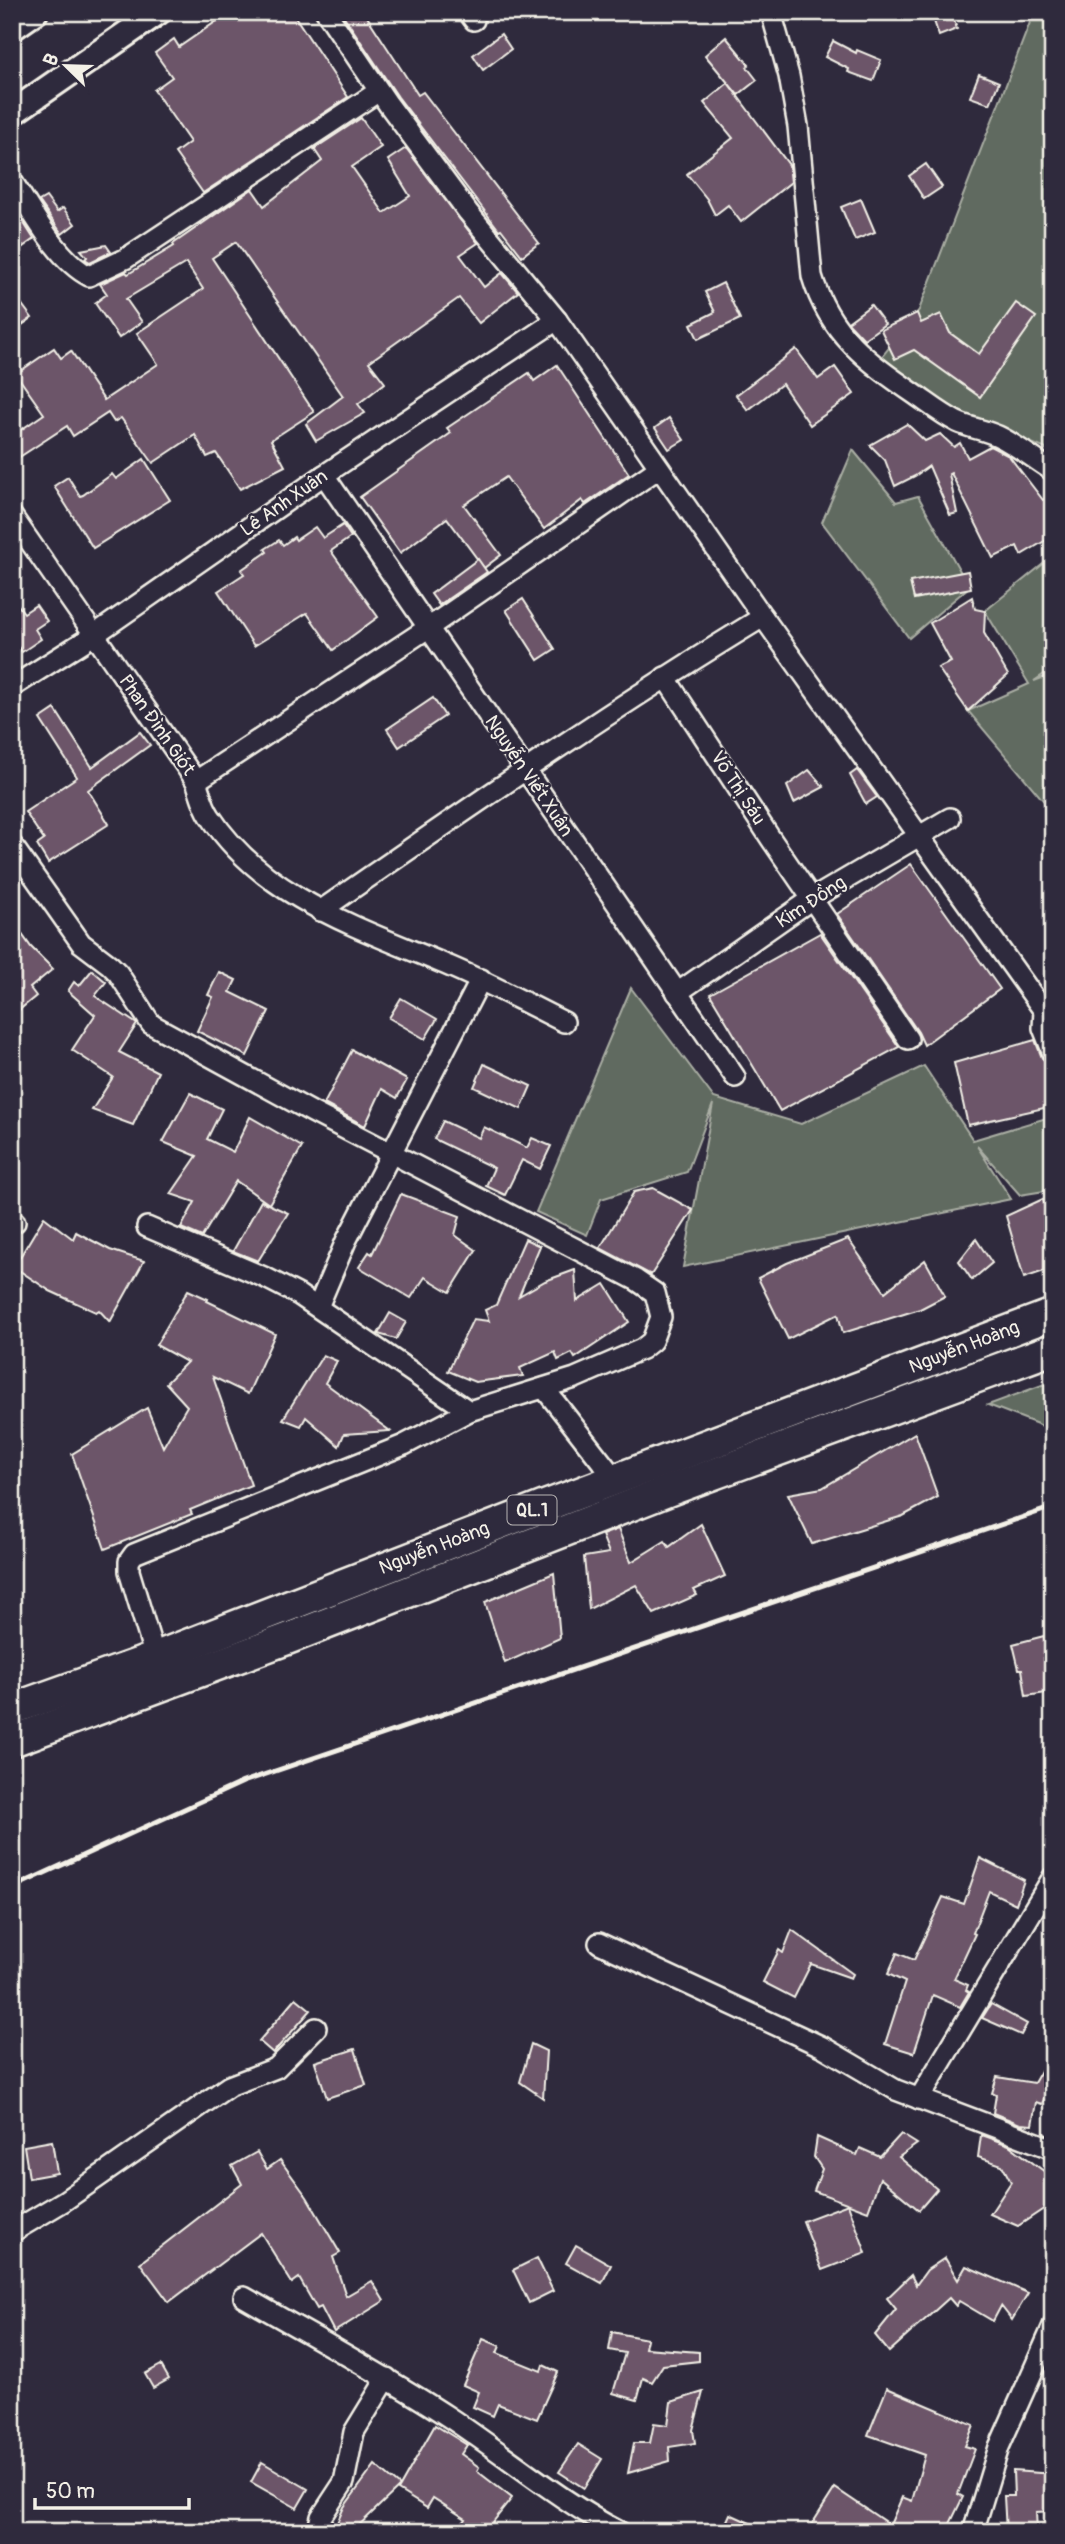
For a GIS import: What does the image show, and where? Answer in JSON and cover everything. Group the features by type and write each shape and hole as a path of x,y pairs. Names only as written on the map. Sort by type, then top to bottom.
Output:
{"highway":[{"name":"Nguyễn Hoàng","path":"12,1709 155,1657 614,1479 1053,1314"},
{"name":"Nguyễn Hoàng","path":"12,1741 262,1648 670,1490 1053,1349"}],"main road":[{"path":"12,28 35,12"},
{"path":"12,113 158,12"}],"street":[{"path":"326,12 379,91 468,212 557,320 763,617 1044,1011 1043,1028 1053,1053"},
{"path":"771,12 789,76 798,126 812,275 826,312 838,331 860,354 886,374 957,422 998,436 1053,471"},
{"path":"12,181 60,251 76,270 89,276 125,259 379,91"},
{"name":"Lê Anh Xuân","path":"12,687 94,635 324,475 557,320"},
{"path":"196,781 428,628 659,468"},
{"name":"Nguyễn Viết Xuân","path":"324,475 735,1077"},
{"name":"Phan Đình Giót","path":"12,516 196,781 208,814 235,849 287,891 320,911 481,979 564,1022"},
{"path":"320,911 524,770 665,677 763,617"},
{"name":"Võ Thị Sáu","path":"665,677 908,1039"},
{"name":"Kim Đồng","path":"677,993 812,898 950,818"},
{"path":"12,845 81,943 118,973 151,1024 267,1089 636,1280 655,1293 661,1318 652,1341 642,1349 544,1388 468,1411 404,1445 134,1554 129,1561 129,1571 155,1657"},
{"path":"318,1307 346,1241 481,979"},
{"path":"147,1227 266,1278 318,1307 468,1411"},
{"path":"544,1388 614,1479"},
{"path":"919,2099 1053,1877"},
{"path":"599,1943 823,2048 878,2080 919,2099 1053,2149"},
{"path":"12,2232 64,2201 229,2086 276,2068 316,2028"},
{"path":"244,2297 450,2417 590,2525 620,2532"},
{"path":"973,2532 999,2447 1048,2348 1053,2326"},
{"path":"317,2532 321,2517 344,2482 354,2432 387,2378"}],"shaded area":[{"path":"1034,12 1053,12 1053,452 868,374 919,310"},
{"path":"853,450 896,502 918,496 969,587 909,638 822,522"},
{"path":"1053,556 1053,668 1034,681 1053,674 1053,812 968,711 1029,684 985,611"},
{"path":"631,988 714,1098 801,1124 924,1066 973,1140 1053,1116 1053,1197 1051,1190 1020,1195 977,1146 1011,1199 683,1267 713,1104 687,1172 601,1199 587,1235 536,1212"},
{"path":"1053,1381 1053,1430 988,1405"}],"building":[{"path":"230,12 292,12 348,97 203,193 175,153 190,142 154,90 172,77 155,53 174,39 179,47"},
{"path":"341,12 364,12 418,95 423,92 539,243 522,256 501,229 499,230 398,97"},
{"path":"951,12 957,29 939,36 933,18"},
{"path":"501,34 511,49 483,70 473,55"},
{"path":"726,37 749,65 747,67 757,80 738,95 705,55"},
{"path":"833,41 856,53 857,50 881,60 873,81 848,72 849,69 825,57"},
{"path":"979,74 999,82 990,104 970,97"},
{"path":"728,83 789,165 791,182 741,222 728,205 715,215 707,199 687,174 733,138 704,103"},
{"path":"361,118 381,147 352,167 384,213 410,196 388,160 406,148 478,243 460,255 484,287 502,273 518,292 479,323 459,298 369,362 385,383 358,404 365,413 316,441 306,424 343,396 236,242 212,258 314,412 271,440 285,466 240,489 216,453 207,457 195,435 153,463 121,418 114,422 108,413 73,436 67,426 12,462 12,436 44,414 16,374 54,348 61,358 71,351 104,400 158,364 137,333 203,289 186,263 126,299 142,322 119,338 95,303 107,294 100,284 126,272 128,274 174,246 173,244 252,189 264,206 322,161 314,149"},
{"path":"926,164 942,187 924,199 909,176"},
{"path":"46,197 57,212 63,208 75,224 62,234 39,201"},
{"path":"861,199 875,232 855,240 841,207"},
{"path":"18,214 34,239 20,249 12,237 12,218"},
{"path":"106,245 111,252 90,262 85,259 87,257 81,250"},
{"path":"723,283 740,319 698,339 691,324 715,312 705,292"},
{"path":"12,291 32,318 12,332"},
{"path":"1016,303 1036,317 980,397 914,350 895,359 881,330 917,313 921,323 941,314 950,333 979,354"},
{"path":"871,305 885,324 864,339 848,322"},
{"path":"796,349 818,379 835,367 854,394 810,425 782,384 748,410 736,395"},
{"path":"557,365 629,474 585,504 582,500 544,529 506,477 464,505 501,555 484,568 447,518 400,553 360,497 451,433 447,428 529,373 534,381"},
{"path":"669,418 684,440 669,449 655,428"},
{"path":"907,424 925,441 940,434 954,447 960,443 968,458 990,446 1009,456 1043,500 1053,495 1053,536 1021,555 1017,546 993,558 951,473 949,474 957,513 950,515 929,466 895,486 885,460 870,445"},
{"path":"144,459 170,500 93,548 54,486 68,477 80,496 112,474 116,479"},
{"path":"343,525 351,537 331,551 378,617 333,650 307,613 254,646 218,591 244,574 241,570 279,540 283,545 315,527 323,538"},
{"path":"478,559 487,572 439,605 431,594"},
{"path":"968,571 971,588 914,599 910,582"},
{"path":"12,597 24,613 36,605 47,621 35,629 41,639 22,652 12,639"},
{"path":"972,597 975,609 985,611 984,633 1008,675 968,711 938,668 951,662 930,623"},
{"path":"523,599 555,649 538,660 506,610"},
{"path":"433,698 445,716 399,747 387,729"},
{"path":"55,709 92,767 140,732 150,745 88,790 109,824 48,863 37,845 44,840 25,812 77,777 40,719"},
{"path":"809,770 824,787 794,803 787,786"},
{"path":"857,770 877,797 866,804 850,775"},
{"path":"911,864 1000,989 924,1045 918,1032 837,914"},
{"path":"12,920 31,947 53,969 30,988 36,996 12,1016"},
{"path":"820,933 899,1047 780,1111 710,994"},
{"path":"92,970 106,982 95,996 137,1024 119,1052 158,1072 133,1125 92,1110 113,1077 72,1050 95,1015 68,991 74,982 79,986"},
{"path":"219,972 236,980 230,992 269,1011 247,1056 197,1031 213,997 208,995"},
{"path":"401,998 437,1019 425,1039 389,1018"},
{"path":"1035,1040 1042,1058 1053,1068 1053,1106 968,1125 954,1063"},
{"path":"352,1050 407,1080 397,1098 382,1089 365,1126 324,1104"},
{"path":"484,1064 531,1086 521,1109 474,1087"},
{"path":"190,1093 222,1109 207,1139 233,1152 250,1117 302,1147 269,1204 236,1181 202,1237 181,1228 195,1202 171,1194 197,1156 163,1142"},
{"path":"443,1121 479,1138 484,1127 527,1148 532,1138 551,1146 540,1169 522,1160 505,1195 486,1186 494,1168 434,1139"},
{"path":"653,1188 693,1210 651,1275 600,1248 634,1192"},
{"path":"401,1194 460,1216 455,1235 476,1250 450,1292 425,1277 411,1298 359,1267 369,1252 372,1254"},
{"path":"1043,1199 1053,1235 1053,1268 1024,1278 1006,1216"},
{"path":"261,1201 288,1213 258,1261 233,1251"},
{"path":"44,1217 73,1239 76,1232 110,1250 144,1261 110,1322 99,1310 96,1312 50,1291 14,1267"},
{"path":"525,1239 540,1246 519,1296 545,1281 575,1270 577,1301 605,1284 629,1322 575,1358 572,1353 558,1360 555,1352 520,1368 523,1376 475,1382 448,1371 473,1319 489,1321 485,1310 496,1305"},
{"path":"848,1239 885,1292 925,1260 945,1296 920,1309 843,1333 838,1314 788,1339 758,1278 787,1263"},
{"path":"976,1239 992,1263 972,1280 959,1261"},
{"path":"188,1290 275,1334 248,1394 213,1377 251,1485 190,1510 192,1514 105,1549 72,1454 147,1408 163,1447 187,1406 166,1383 187,1362 156,1345"},
{"path":"390,1313 406,1322 396,1339 378,1334"},
{"path":"323,1355 337,1361 325,1383 390,1431 344,1434 339,1446 306,1417 301,1426 283,1419"},
{"path":"915,1433 938,1497 903,1516 812,1544 788,1494 822,1488"},
{"path":"701,1524 725,1576 694,1590 697,1595 654,1614 636,1585 589,1609 584,1557 609,1553 602,1535 618,1529 631,1562 665,1541 669,1547"},
{"path":"554,1573 560,1638 505,1663 485,1602"},
{"path":"1044,1636 1053,1671 1053,1692 1026,1696 1022,1669 1019,1669 1013,1644"},
{"path":"980,1858 1024,1880 1016,1904 989,1891 973,1933 975,1934 954,1979 968,1985 966,1990 969,1992 960,2007 933,1995 914,2053 885,2044 905,1982 888,1974 897,1953 914,1960 943,1897 964,1904"},
{"path":"792,1930 853,1974 851,1978 811,1964 794,1998 763,1982 779,1950 783,1953"},
{"path":"296,1998 311,2010 273,2053 259,2041"},
{"path":"991,2004 1027,2024 1021,2035 982,2018"},
{"path":"531,2044 546,2051 543,2098 520,2082"},
{"path":"355,2049 366,2085 327,2098 315,2062"},
{"path":"1053,2050 1053,2079 1042,2104 1036,2102 1032,2125 1020,2124 993,2113 996,2095 992,2093 997,2077 1034,2083"},
{"path":"901,2134 917,2144 899,2157 937,2189 919,2210 880,2178 868,2211 814,2191 822,2169 814,2157 817,2137 857,2155 860,2148 880,2157"},
{"path":"981,2135 1009,2145 1053,2178 1053,2200 1018,2226 990,2214 1011,2182 1002,2165 978,2157"},
{"path":"52,2141 57,2173 29,2178 24,2146"},
{"path":"257,2152 267,2169 280,2160 307,2197 340,2253 333,2257 346,2296 372,2281 384,2301 334,2332 321,2307 317,2309 299,2278 292,2283 261,2233 169,2302 140,2263 242,2184 232,2166"},
{"path":"848,2204 866,2253 822,2270 803,2221"},
{"path":"576,2245 611,2265 602,2283 566,2263"},
{"path":"537,2258 553,2291 529,2303 513,2270"},
{"path":"945,2258 958,2280 966,2266 1028,2293 1012,2320 1001,2306 993,2321 959,2301 956,2306 949,2298 889,2352 875,2335 896,2309 887,2298 911,2275 916,2285 927,2270"},
{"path":"612,2332 647,2339 645,2348 699,2352 699,2361 663,2365 652,2382 643,2378 637,2400 613,2393 625,2353 609,2350"},
{"path":"483,2339 500,2346 497,2353 541,2371 543,2365 558,2372 537,2419 498,2404 493,2416 473,2407 479,2392 463,2385"},
{"path":"161,2365 169,2379 153,2388 145,2374"},
{"path":"887,2388 974,2425 965,2446 975,2449 958,2494 963,2497 946,2532 807,2532 835,2488 890,2525 902,2497 912,2501 925,2455 868,2435"},
{"path":"703,2392 693,2430 695,2443 669,2447 670,2461 628,2473 634,2443 650,2443 654,2423 668,2425 671,2402"},
{"path":"435,2425 467,2445 461,2454 479,2467 477,2471 512,2498 485,2532 456,2532 466,2519 433,2498 427,2508 398,2490"},
{"path":"578,2444 602,2459 584,2488 559,2472"},
{"path":"262,2462 308,2489 297,2508 251,2482"},
{"path":"375,2465 400,2486 352,2532 333,2532 344,2507"},
{"path":"1013,2471 1053,2474 1053,2511 1036,2512 1037,2532 1006,2532 1004,2496 1014,2496"},
{"path":"730,2514 770,2532 722,2532"}],"railway":[{"path":"12,1888 243,1782 1053,1507"}]}
